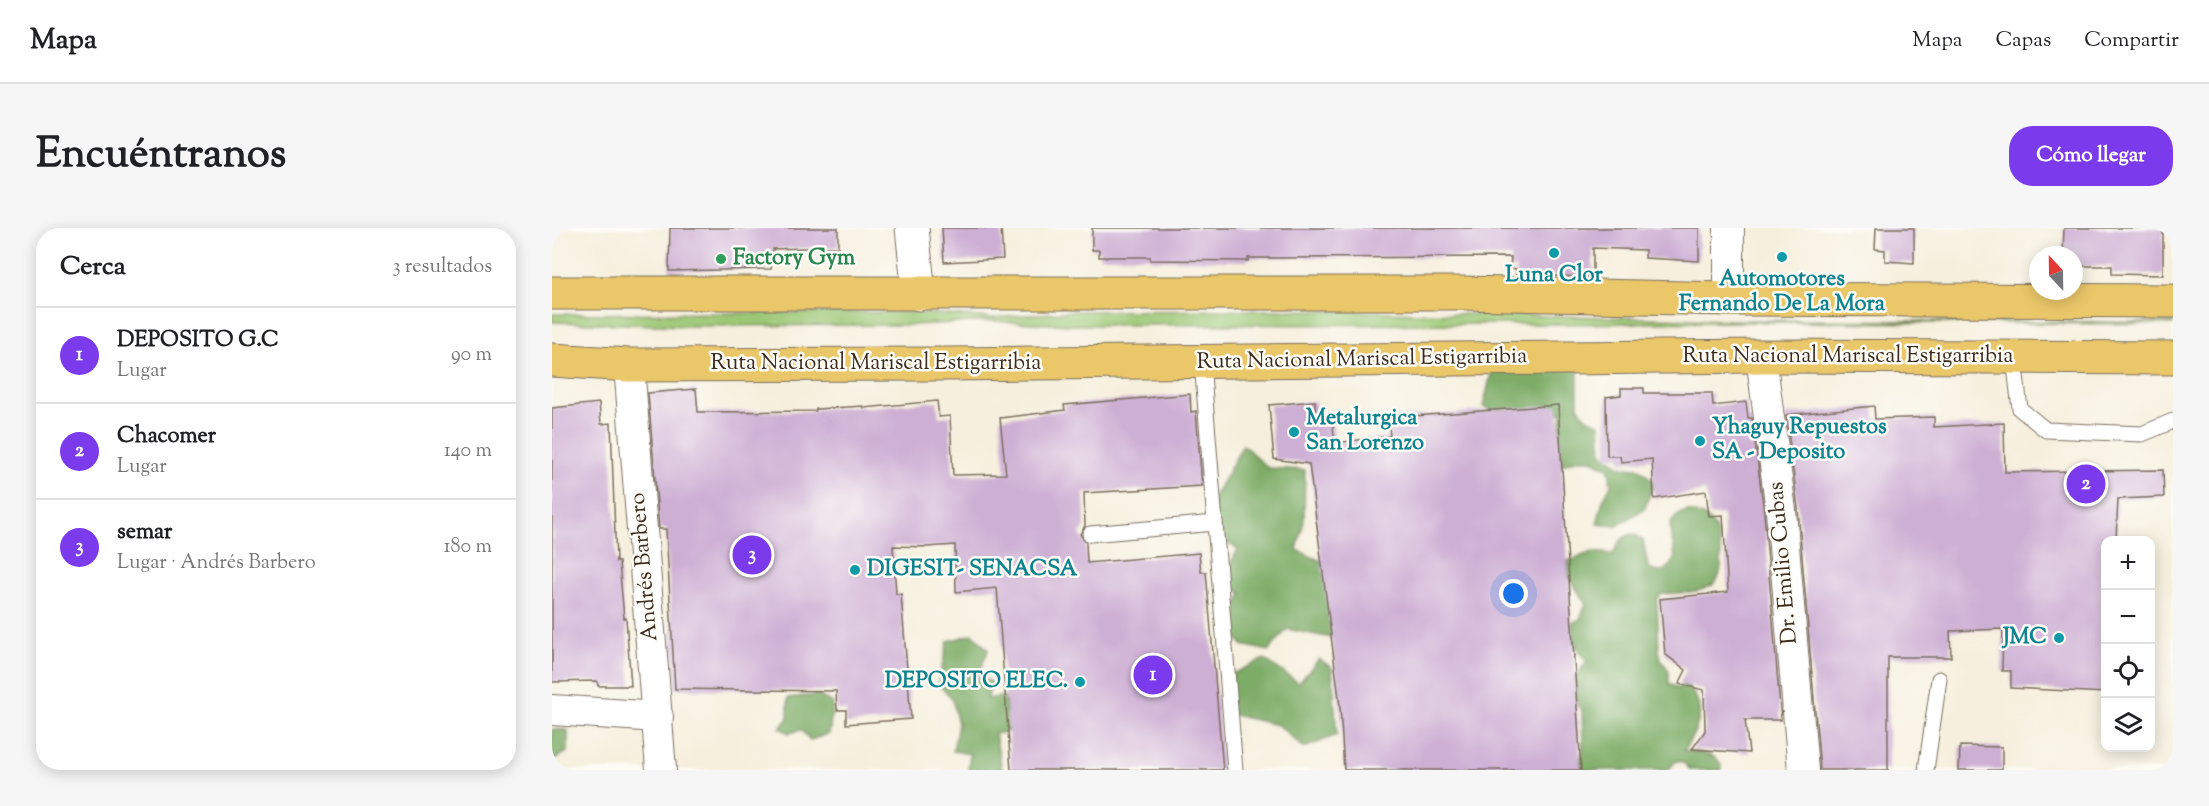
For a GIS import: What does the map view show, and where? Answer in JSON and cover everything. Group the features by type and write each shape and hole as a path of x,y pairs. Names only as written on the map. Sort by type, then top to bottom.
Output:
{"highway":[{"path":"552,293 1461,292 1729,299 2173,301"},
{"name":"Ruta Nacional Mariscal Estigarribia","path":"552,360 629,365 1761,356 2173,358"}],"street":[{"path":"912,228 919,294"},
{"path":"1729,228 1729,299"},
{"name":"Dr. Emilio Cubas","path":"1761,356 1781,511 1803,770"},
{"name":"Andrés Barbero","path":"629,365 661,770"},
{"path":"552,710 658,717"}],"lane":[{"path":"2014,358 2020,409 2046,430 2142,434 2173,421"},
{"path":"1202,362 1236,770"},
{"path":"1090,534 1215,523"},
{"path":"1926,770 1939,679"}],"green space":[{"path":"1292,310 1734,320 2173,322 2173,324 1734,322 1072,325 993,321 911,325 691,326 552,322 552,314 912,312 993,318 1073,311"},
{"path":"1578,362 1578,406 1585,417 1600,424 1602,453 1622,467 1639,468 1654,482 1645,508 1617,526 1597,524 1603,500 1611,485 1609,469 1586,459 1562,465 1560,430 1562,412 1548,411 1495,417 1490,409 1483,407 1493,366"},
{"path":"1243,445 1268,468 1305,470 1304,521 1297,550 1321,561 1352,642 1287,629 1269,651 1242,645 1228,624 1242,593 1222,580 1238,549 1217,537 1213,499"},
{"path":"1688,511 1705,517 1713,526 1721,554 1720,573 1717,580 1706,588 1661,594 1657,600 1659,650 1661,659 1669,671 1669,684 1678,688 1685,685 1693,693 1699,709 1694,734 1684,750 1713,757 1721,764 1722,770 1690,770 1683,762 1676,761 1668,770 1585,770 1581,766 1582,710 1577,704 1576,677 1587,660 1575,644 1572,623 1580,619 1586,604 1569,577 1568,561 1592,552 1613,554 1623,538 1634,534 1643,540 1648,567 1656,572 1663,571 1675,558 1670,524 1679,514"},
{"path":"973,634 988,650 978,676 993,683 987,699 1004,696 1010,731 995,734 1002,770 968,770 970,754 953,751 958,724 952,698 938,684 948,641"},
{"path":"1264,659 1299,683 1319,659 1332,668 1337,735 1304,748 1278,725 1233,715 1226,677"},
{"path":"817,695 833,703 829,734 810,740 801,730 789,733 780,728 788,718 788,698"},
{"path":"552,729 568,730 568,751 556,759 552,759"}],"building":[{"name":"Factory Gym","path":"670,228 838,228 838,247 773,249 771,269 669,271"},
{"path":"942,228 1001,228 1003,259 944,262"},
{"path":"1092,228 1699,228 1699,261 1645,258 1645,250 1593,248 1593,277 1516,275 1516,269 1510,268 1511,257 1248,258 1248,261 1150,260 1150,257 1099,257 1099,250 1092,250"},
{"path":"1876,228 1914,228 1914,263 1885,261 1885,250 1875,249"},
{"path":"2064,228 2163,228 2163,275 2112,274 2112,266 2083,266 2083,246 2063,246"},
{"path":"1621,388 1644,388 1644,393 1712,393 1713,406 1746,402 1748,418 1752,418 1764,513 1781,720 1745,720 1749,753 1692,749 1705,731 1704,690 1679,684 1686,670 1665,654 1660,599 1728,592 1723,515 1709,516 1706,491 1654,499 1652,459 1621,462 1620,456 1607,456 1606,397 1621,395"},
{"path":"696,389 698,412 816,411 816,409 863,406 864,408 937,401 939,417 950,416 953,475 1006,474 1000,418 1065,410 1064,405 1190,394 1191,412 1196,411 1202,486 1084,493 1085,526 1080,534 1086,543 1087,563 1199,553 1201,572 1206,572 1223,770 1011,770 997,588 956,592 955,545 893,546 896,594 901,594 911,719 846,724 846,710 837,710 836,691 675,689 666,529 659,529 648,393"},
{"path":"1315,401 1316,419 1332,419 1335,443 1390,436 1388,418 1558,405 1581,770 1344,770 1340,706 1309,464 1274,459 1269,405"},
{"path":"599,403 601,424 611,423 616,562 619,562 624,618 626,618 631,686 598,686 597,681 552,682 552,408"},
{"path":"1874,406 1875,419 1934,417 1934,427 2004,423 2005,472 2163,470 2164,497 2118,499 2116,536 2101,536 2101,693 2011,688 2011,671 2002,671 2003,629 1950,631 1951,657 1888,657 1888,770 1820,770 1798,509 1786,415"},
{"path":"1960,746 2002,747 2002,770 1959,770"}],"place":[{"name":"Luna Clor","path":"1554,253"},
{"name":"Automotores Fernando De La Mora","path":"1782,257"},
{"name":"Factory Gym","path":"721,259"},
{"name":"Metalurgica San Lorenzo","path":"1294,432"},
{"name":"Yhaguy Repuestos SA - Deposito","path":"1700,441"},
{"name":"Chacomer","path":"2086,484"},
{"name":"semar","path":"752,555"},
{"name":"DIGESIT- SENACSA","path":"855,570"},
{"name":"JMC","path":"2059,638"},
{"name":"DEPOSITO G.C","path":"1153,675"},
{"name":"DEPOSITO ELEC.","path":"1080,682"}]}
